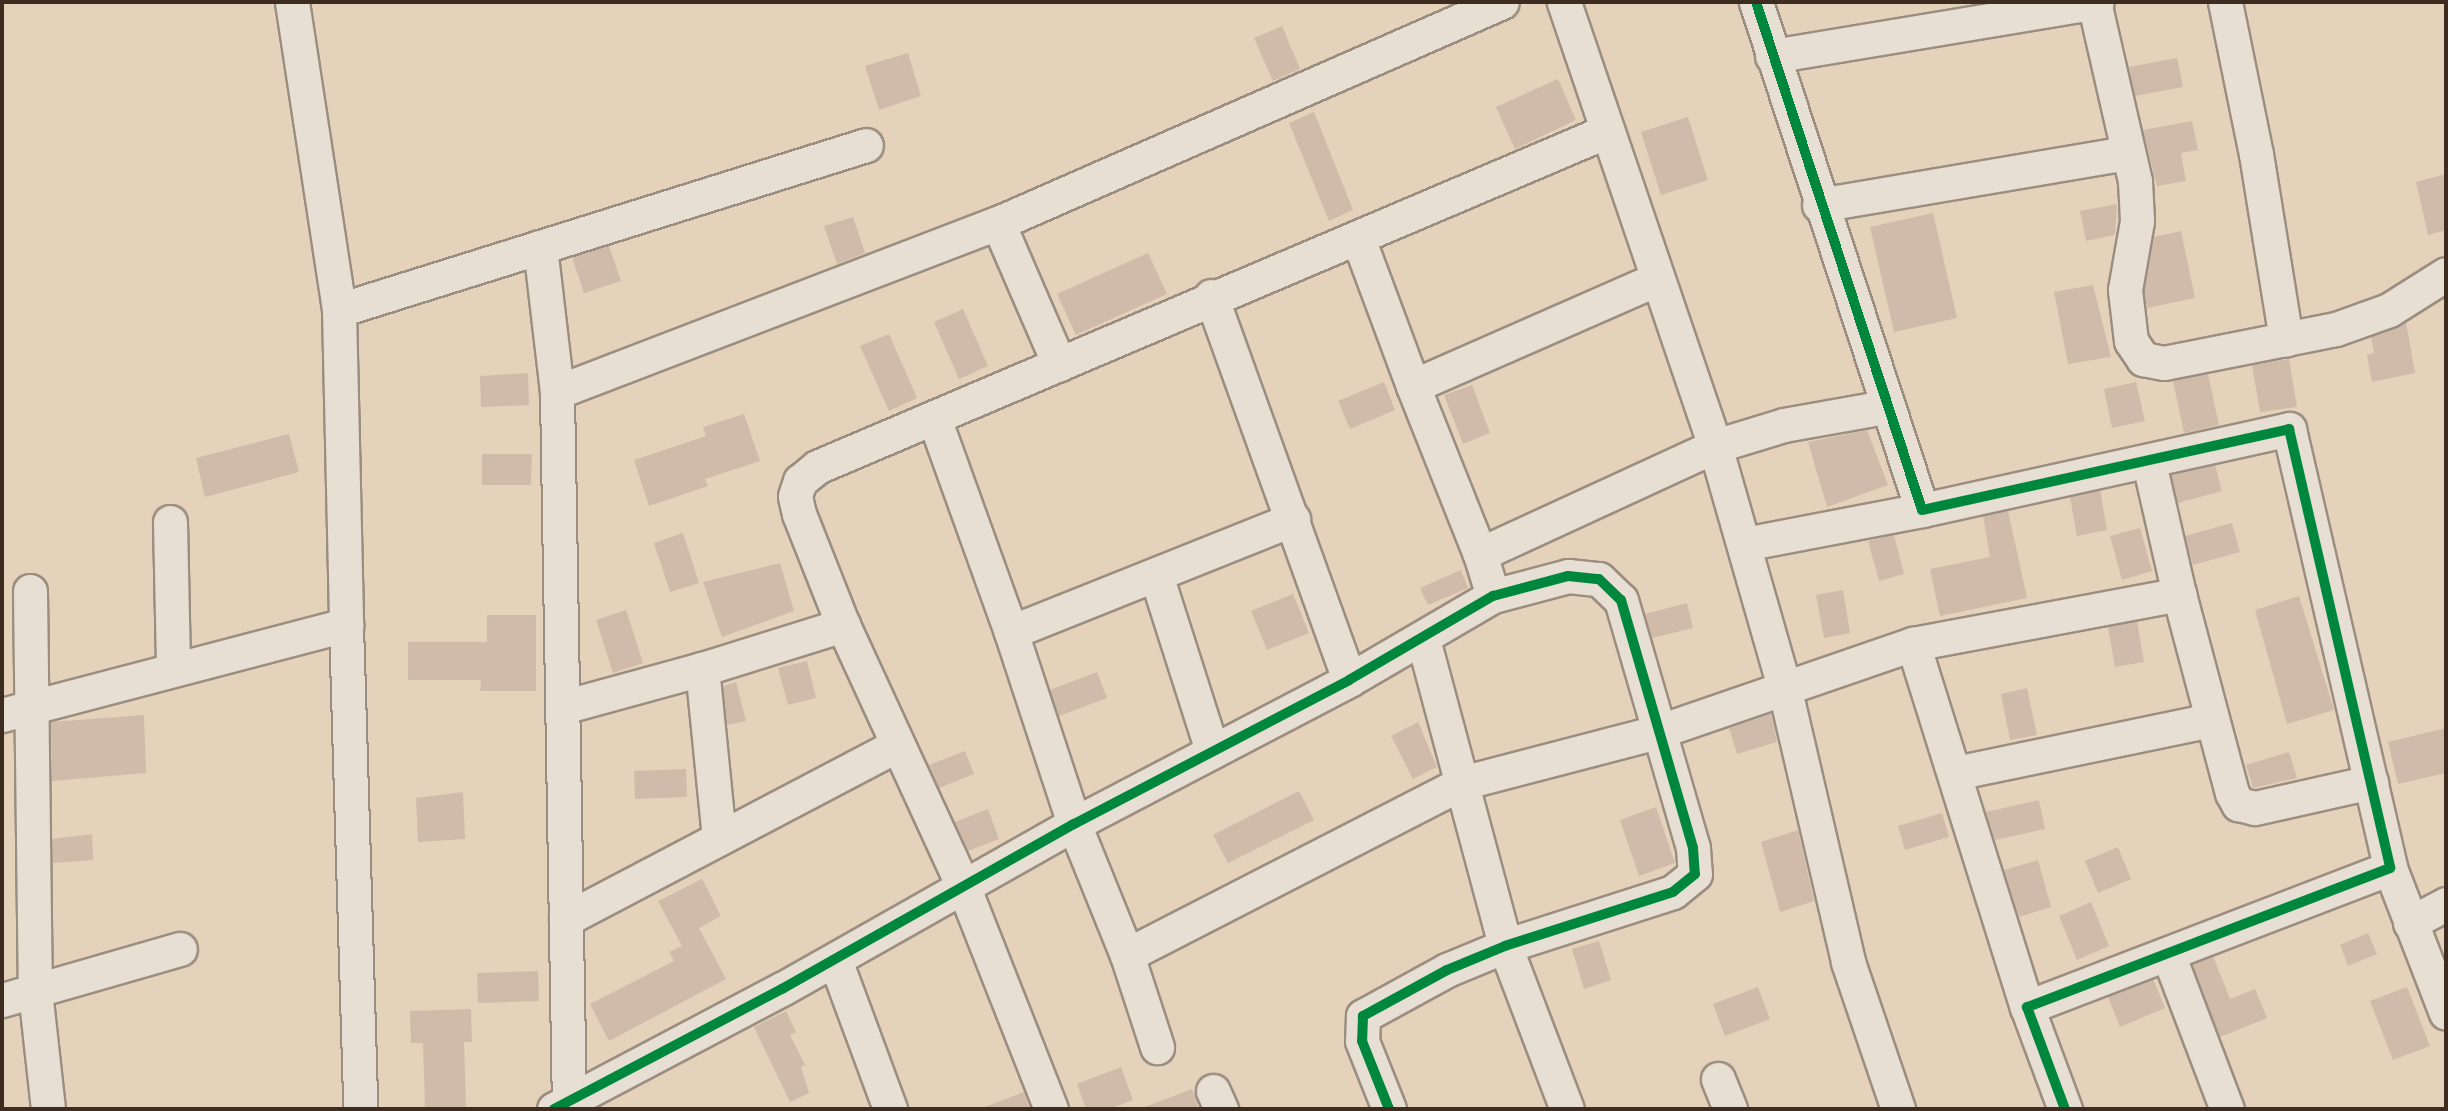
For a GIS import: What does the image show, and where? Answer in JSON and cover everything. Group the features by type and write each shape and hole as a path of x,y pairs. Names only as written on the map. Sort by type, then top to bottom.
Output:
{"street":[{"path":"292,2 340,310 360,1109"},
{"path":"557,392 998,223 1502,2"},
{"path":"1564,2 1715,446 1784,686 1848,962 1898,1109"},
{"path":"1756,2 1885,407 1922,510"},
{"path":"1772,56 2095,2 2138,202 2125,290 2137,354 2152,364 2286,340 2369,318 2446,274"},
{"path":"2225,2 2252,129 2286,340"},
{"path":"1051,1109 963,886 844,625 799,514 796,489 817,467 1212,296 1358,238 1607,131"},
{"path":"340,310 866,145"},
{"path":"1819,205 2126,153"},
{"path":"998,223 1059,364"},
{"path":"1358,238 1480,554 1493,596"},
{"path":"540,247 557,392 566,919 564,1107 835,960 1074,824 1349,680 1493,596 1568,576 1607,582 1621,600 1697,865 1690,881 1673,892 1505,946 1447,970 1363,1016 1363,1041 1389,1109"},
{"path":"1413,386 1657,279"},
{"path":"1212,296 1349,680"},
{"path":"1480,554 1715,446 1784,425 1885,407"},
{"path":"934,418 1011,632 1074,824 1127,955 1157,1047"},
{"path":"1744,544 2149,463 2289,429 2390,868 2446,1013"},
{"path":"2149,463 2179,594 2232,793 2242,806 2255,808 2371,782"},
{"path":"1011,632 1293,519"},
{"path":"170,522 173,668"},
{"path":"1156,575 1212,751"},
{"path":"30,592 16,712 35,991 48,1109"},
{"path":"1127,955 1461,783 1660,732 1784,686 1913,644 2179,594"},
{"path":"16,712 173,668 346,625"},
{"path":"563,707 702,669 844,625"},
{"path":"1423,639 1505,946 1567,1109"},
{"path":"1913,644 2027,1007 2065,1109"},
{"path":"702,669 719,838"},
{"path":"1955,773 2211,720"},
{"path":"566,919 897,745"},
{"path":"2027,1007 2390,868"},
{"path":"2410,923 2446,904"},
{"path":"2,1000 180,948"},
{"path":"2168,954 2227,1109"},
{"path":"835,960 890,1109"}],"building":[{"path":"1282,26 1300,69 1273,81 1254,38"},
{"path":"908,53 921,96 879,110 865,66"},
{"path":"2177,58 2183,87 2135,96 2129,67"},
{"path":"1558,79 1576,120 1515,149 1496,107"},
{"path":"1314,112 1353,210 1329,221 1289,123"},
{"path":"1688,117 1708,180 1661,195 1641,132"},
{"path":"2192,121 2198,150 2181,153 2186,181 2157,186 2143,130"},
{"path":"2446,174 2446,230 2428,235 2416,182"},
{"path":"2117,204 2115,235 2086,241 2080,211"},
{"path":"1933,213 1957,318 1894,332 1870,227"},
{"path":"853,217 865,253 837,264 824,226"},
{"path":"2181,231 2195,298 2147,308 2144,291 2154,237"},
{"path":"609,246 621,281 584,293 572,257"},
{"path":"1148,253 1167,294 1076,335 1057,294"},
{"path":"2093,285 2111,357 2068,364 2054,292"},
{"path":"963,309 988,366 959,379 934,322"},
{"path":"2406,322 2415,373 2372,382 2367,355 2374,353 2371,337"},
{"path":"889,334 917,398 889,411 860,346"},
{"path":"2289,359 2297,407 2260,412 2252,365"},
{"path":"528,373 529,405 481,407 480,376"},
{"path":"2208,374 2219,425 2184,433 2173,381"},
{"path":"1384,382 1395,410 1350,429 1338,401"},
{"path":"2136,382 2145,421 2112,428 2104,389"},
{"path":"1472,385 1490,433 1463,444 1444,395"},
{"path":"744,414 760,461 705,479 708,486 649,506 634,460 706,436 703,427"},
{"path":"1867,430 1888,485 1827,507 1808,442"},
{"path":"289,434 299,472 205,497 196,458"},
{"path":"482,454 532,454 531,485 482,485"},
{"path":"2215,465 2222,491 2178,503 2171,475"},
{"path":"2100,490 2107,530 2077,536 2070,497"},
{"path":"2008,511 2027,598 1940,616 1930,569 1990,557 1983,516"},
{"path":"2232,523 2240,552 2193,565 2185,536"},
{"path":"2140,528 2152,571 2122,580 2110,536"},
{"path":"683,533 699,583 670,592 654,543"},
{"path":"1894,535 1904,574 1879,581 1868,541"},
{"path":"780,563 794,611 722,637 703,582"},
{"path":"1461,570 1468,588 1428,605 1420,588"},
{"path":"1843,590 1850,633 1824,638 1816,595"},
{"path":"1293,594 1309,633 1267,650 1251,611"},
{"path":"2299,596 2334,710 2287,724 2255,610"},
{"path":"1687,603 1693,628 1652,638 1645,614"},
{"path":"626,610 643,663 613,673 596,620"},
{"path":"487,615 536,615 536,691 480,691 481,680 408,680 408,642 487,642"},
{"path":"2137,621 2144,662 2115,667 2108,627"},
{"path":"807,661 816,698 788,705 778,668"},
{"path":"1097,672 1107,698 1059,716 1050,690"},
{"path":"736,682 746,721 727,725 723,686"},
{"path":"2027,688 2037,735 2010,740 2001,694"},
{"path":"1771,714 1777,742 1737,754 1729,728"},
{"path":"144,715 146,773 52,781 51,722"},
{"path":"1418,722 1437,767 1413,779 1391,736"},
{"path":"2446,728 2446,773 2398,784 2388,742"},
{"path":"965,751 974,774 939,788 929,765"},
{"path":"2289,752 2297,778 2253,788 2246,765"},
{"path":"686,769 687,797 635,799 634,771"},
{"path":"1299,791 1314,820 1228,863 1213,835"},
{"path":"463,792 465,839 418,842 416,798"},
{"path":"2039,800 2045,829 1995,840 1986,812"},
{"path":"1656,807 1675,863 1639,876 1620,820"},
{"path":"988,809 999,839 968,851 955,822"},
{"path":"1942,813 1949,837 1905,850 1898,826"},
{"path":"1798,830 1814,901 1780,912 1761,842"},
{"path":"92,834 93,860 53,863 52,839"},
{"path":"2118,847 2131,879 2098,893 2085,861"},
{"path":"2038,860 2051,907 2019,917 2004,870"},
{"path":"702,879 721,916 699,928 726,979 609,1041 590,1004 674,961 669,952 682,946 658,901"},
{"path":"2091,902 2109,946 2077,960 2059,916"},
{"path":"2368,933 2377,954 2348,966 2340,945"},
{"path":"1599,941 1611,980 1584,989 1572,949"},
{"path":"2213,956 2230,999 2255,989 2267,1018 2220,1037 2192,964"},
{"path":"538,971 539,1001 478,1003 477,973"},
{"path":"2153,979 2165,1008 2120,1027 2108,997"},
{"path":"1758,987 1770,1019 1725,1036 1713,1004"},
{"path":"2407,987 2430,1046 2393,1060 2370,1001"},
{"path":"471,1009 472,1042 464,1042 466,1109 425,1109 423,1043 411,1043 410,1011"},
{"path":"786,1011 796,1032 790,1035 805,1065 801,1067 809,1093 790,1102 754,1027"},
{"path":"1121,1067 1133,1100 1109,1109 1086,1109 1077,1084"},
{"path":"1192,1089 1199,1109 1142,1108"},
{"path":"1024,1092 1030,1109 982,1109 982,1108"}],"cycle path":[{"path":"1756,2 1922,510 2289,429 2390,868 2027,1007 2065,1109"},
{"path":"554,1109 782,989 1074,824 1349,680 1493,596 1568,576 1599,579 1621,600 1693,848 1695,874 1673,892 1505,946 1447,970 1363,1016 1362,1041 1389,1109"}]}
